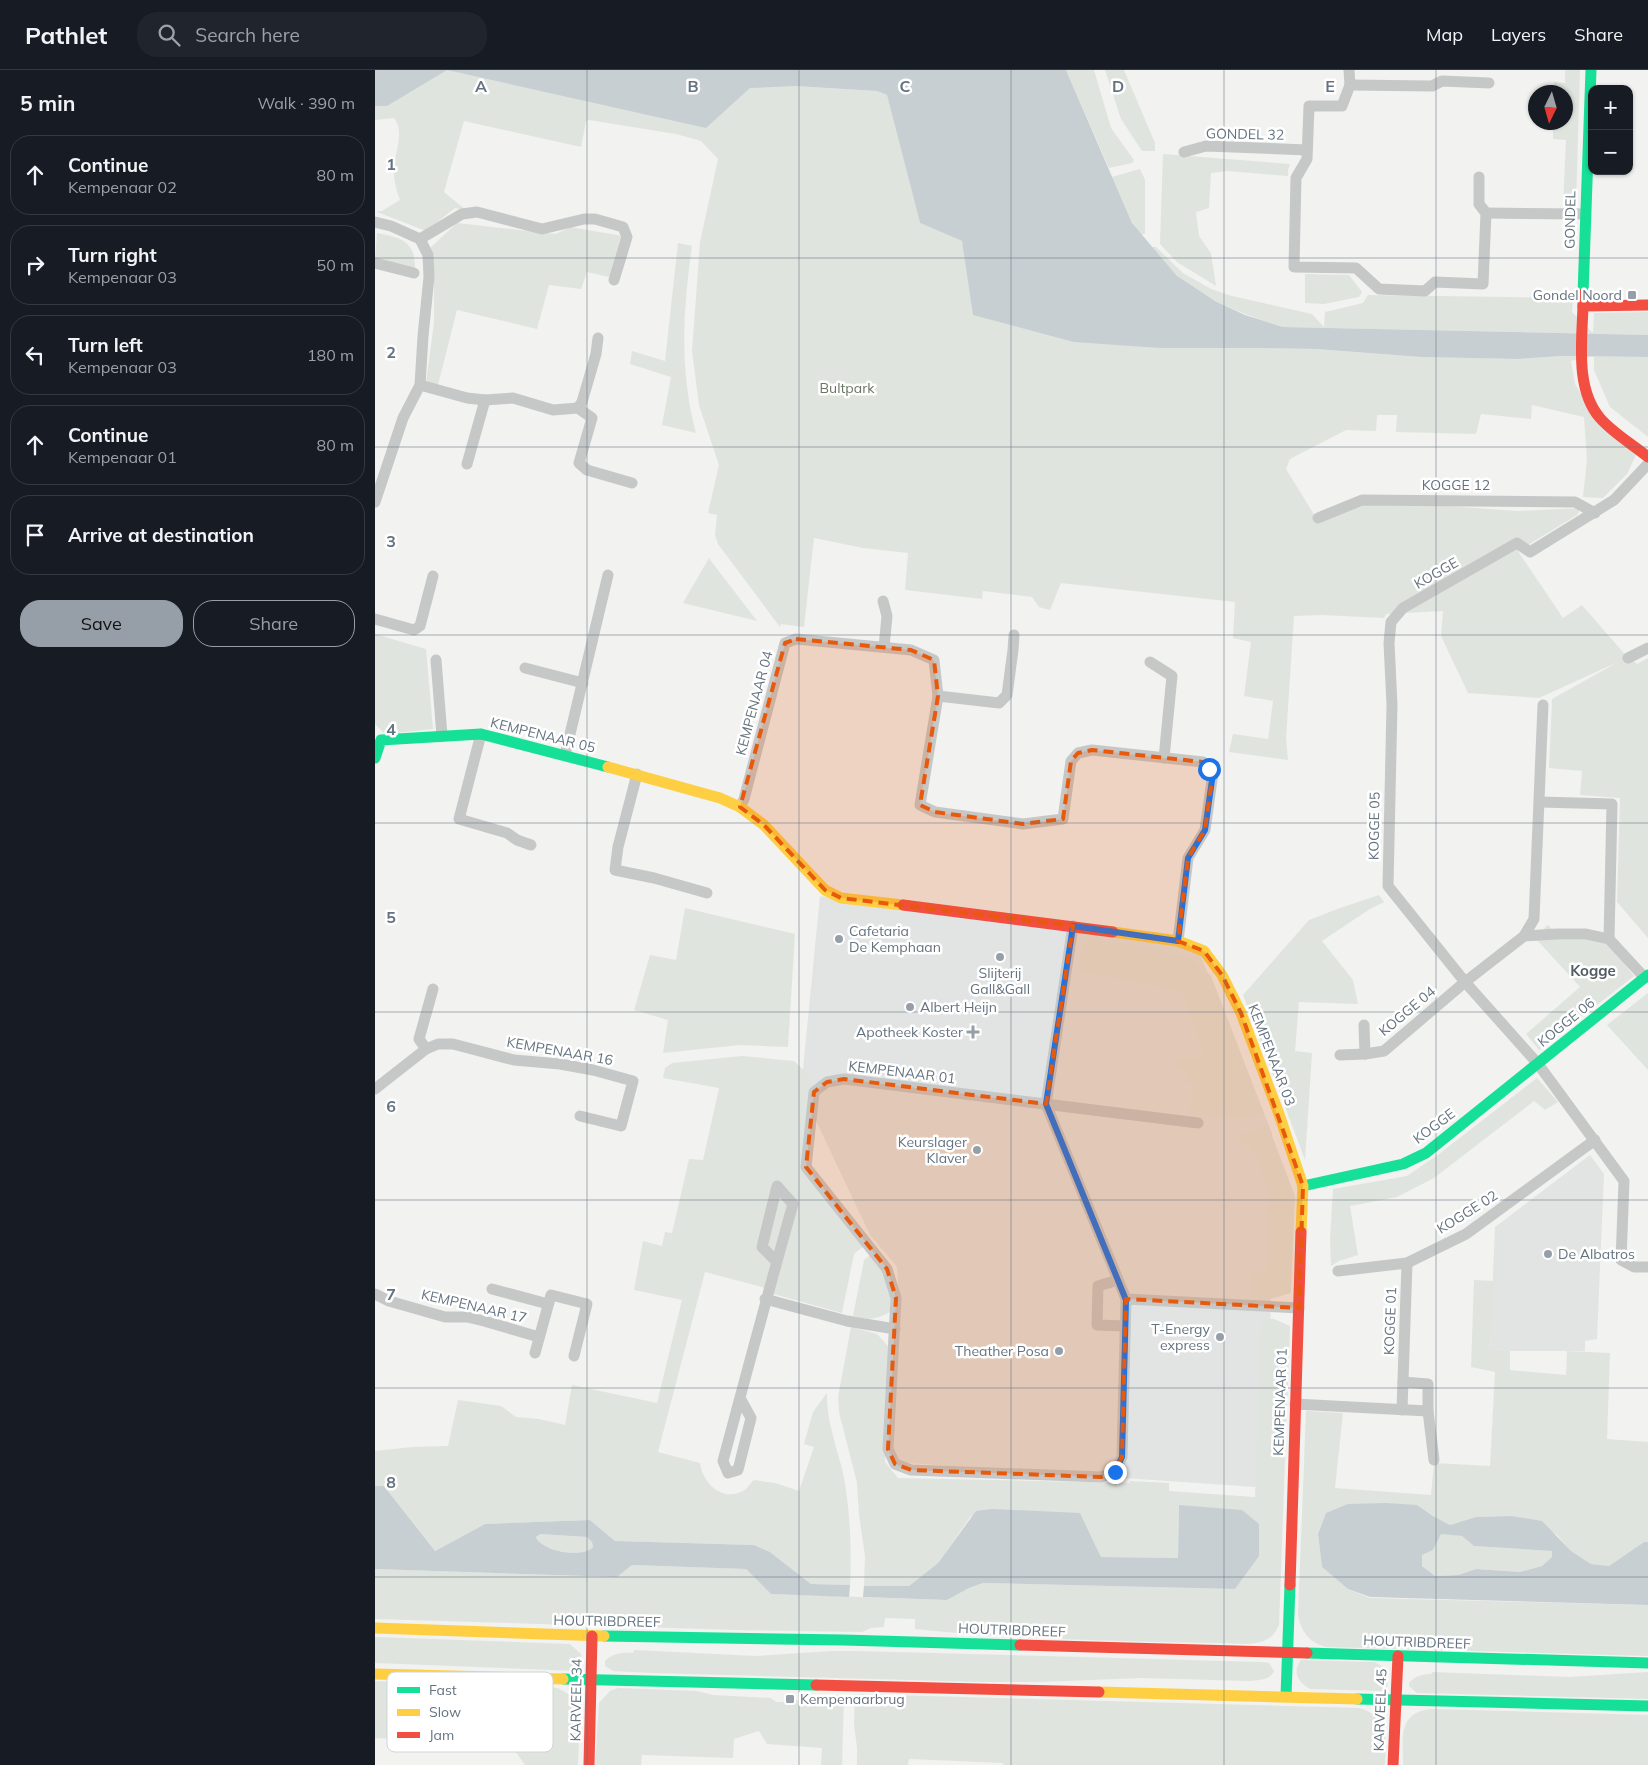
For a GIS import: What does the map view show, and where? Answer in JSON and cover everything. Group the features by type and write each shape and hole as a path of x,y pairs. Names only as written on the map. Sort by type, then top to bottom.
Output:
{"street":[{"path":"1349,70 1350,85 1342,106 1309,106 1307,159 1296,178 1294,267 1356,268 1379,289 1425,291 1435,282 1483,284 1486,213 1479,204 1479,177"},
{"name":"GONDEL","path":"1591,70 1585,214 1583,379 1589,399 1599,417 1648,457"},
{"path":"1350,85 1432,86 1442,81 1489,82"},
{"name":"GONDEL 32","path":"1184,152 1206,146 1307,150"},
{"path":"420,240 462,214 477,212 542,229 584,219 595,220 623,228 627,237 615,280"},
{"path":"1486,213 1585,214"},
{"path":"375,222 391,226 420,240 428,256 429,277 420,385 403,418 375,502"},
{"path":"375,263 414,273"},
{"path":"1583,306 1648,305"},
{"path":"578,408 582,402 594,362 598,338"},
{"path":"420,385 467,398 485,400 513,398 553,410 578,408 592,418 579,462 587,470 632,483"},
{"path":"467,464 485,400"},
{"path":"1595,513 1613,500 1648,464"},
{"name":"KOGGE 12","path":"1318,518 1362,500 1575,502 1595,513"},
{"name":"KOGGE","path":"1389,643 1391,622 1403,608 1517,543 1530,552 1595,513"},
{"path":"565,755 609,575"},
{"path":"375,619 414,630 420,626 433,576"},
{"path":"883,601 887,616 884,647"},
{"path":"938,696 999,703 1007,696 1014,634"},
{"name":"KEMPENAAR 04","path":"740,807 744,799 785,643 796,639 911,650 934,660 938,696 920,805 935,812 1023,824 1063,819 1071,761 1078,753 1091,750 1164,758"},
{"name":"KOGGE 05","path":"1389,643 1392,705 1388,886 1465,982"},
{"path":"1627,658 1648,648"},
{"path":"436,660 442,736"},
{"path":"1150,662 1172,676 1164,758 1203,762 1213,773 1205,830 1188,858 1178,941"},
{"path":"525,668 583,683"},
{"path":"1465,982 1524,936 1535,920 1543,706"},
{"path":"481,734 459,819 507,833 517,840 531,845"},
{"name":"KEMPENAAR 05","path":"378,737 481,734 637,774 720,798 740,807 764,825 825,890"},
{"path":"375,758 378,737"},
{"path":"637,774 618,847 615,870 654,878 707,893"},
{"path":"1524,936 1586,934 1609,939 1612,804 1540,802"},
{"name":"KEMPENAAR 03","path":"825,890 841,898 974,913 1178,941 1204,951 1222,975 1241,1013 1279,1114 1303,1186 1299,1308"},
{"path":"1073,926 1046,1104 1126,1300 1299,1308"},
{"name":"KOGGE 06","path":"1465,982 1538,1064 1647,976 1609,939"},
{"name":"KOGGE 04","path":"1340,1055 1384,1051 1465,982"},
{"path":"425,1049 419,1039 433,989"},
{"name":"KOGGE 04","path":"1364,1025 1365,1054"},
{"name":"KEMPENAAR 16","path":"375,1089 425,1049 438,1044 453,1044 514,1060 560,1064 593,1070 633,1081 621,1126 580,1116"},
{"path":"1538,1064 1615,1166 1624,1181 1621,1260 1634,1267 1648,1267"},
{"name":"KOGGE","path":"1303,1186 1403,1164 1426,1153 1538,1064"},
{"name":"KEMPENAAR 01","path":"1046,1104 844,1079 827,1082 814,1092 806,1167 887,1269 896,1298 889,1449 895,1464 911,1470 1101,1477 1115,1472 1122,1457 1126,1300"},
{"path":"1046,1104 1199,1123"},
{"name":"KOGGE 02","path":"1338,1271 1407,1262 1466,1234 1595,1140"},
{"path":"740,1398 751,1418 738,1470 728,1473 723,1461 765,1299 777,1262 793,1204 777,1186 762,1247 777,1262"},
{"name":"KOGGE 01","path":"1402,1410 1407,1262"},
{"path":"1118,1280 1098,1286 1097,1325 1125,1326"},
{"name":"KEMPENAAR 17","path":"492,1289 548,1304 535,1353"},
{"name":"KEMPENAAR 17","path":"375,1294 389,1301 445,1317 467,1317 539,1337"},
{"path":"548,1304 551,1295 587,1304 574,1356"},
{"path":"765,1299 847,1321 895,1329"},
{"name":"KEMPENAAR 01","path":"1286,1696 1299,1308"},
{"path":"1403,1382 1428,1384 1428,1411 1434,1460"},
{"path":"1295,1404 1428,1411"},
{"name":"HOUTRIBDREEF","path":"375,1628 592,1636 844,1640 1648,1663"},
{"name":"KARVEEL 34","path":"589,1765 592,1636"},
{"name":"KARVEEL 45","path":"1393,1765 1398,1656"},
{"path":"553,1679 1648,1706"}],"highlighted area":[{"path":"796,639 911,650 934,660 938,696 920,805 935,812 1023,824 1063,819 1071,761 1078,753 1092,750 1203,762 1213,773 1205,830 1188,858 1178,941 1204,951 1222,975 1241,1013 1303,1186 1299,1308 1126,1299 1122,1457 1115,1472 1101,1477 1007,1474 911,1470 895,1464 888,1449 896,1298 887,1269 806,1167 814,1092 827,1082 844,1079 1046,1104 1073,926 841,898 825,890 764,825 740,807 785,643"}],"shaded area":[{"path":"375,70 447,70 387,106 375,106"},
{"path":"447,70 1066,70 1132,223 1177,276 1215,301 1245,315 1283,327 1648,335 1648,357 1562,356 1518,359 1421,357 1316,349 1160,348 1074,342 973,315 962,241 920,223 887,95 877,91 795,86 750,88 706,128"},
{"path":"820,896 1198,949 1272,1133 1269,1488 893,1462 899,1298 897,1267 870,1235 801,1089"},
{"name":"De Albatros","path":"1590,1155 1604,1174 1597,1339 1585,1341 1585,1351 1510,1351 1490,1347 1495,1227"},
{"path":"375,1486 384,1486 435,1551 485,1524 590,1520 615,1541 754,1545 770,1552 811,1584 850,1585 849,1597 771,1594 746,1569 632,1565 617,1577 375,1569","holes":["540,1534 587,1537 592,1542 593,1547 588,1551 571,1553 545,1546 536,1537"]},
{"path":"1386,1503 1417,1505 1450,1525 1476,1517 1511,1516 1542,1521 1571,1551 1591,1564 1609,1566 1644,1542 1648,1542 1648,1605 1370,1597 1348,1589 1322,1567 1318,1534 1326,1513 1348,1504","holes":["1441,1534 1462,1536 1474,1546 1552,1551 1552,1557 1542,1566 1520,1572 1476,1569 1458,1575 1435,1576 1422,1566 1422,1555 1433,1550"]},
{"path":"1179,1505 1242,1510 1259,1524 1259,1556 1235,1589 983,1583 947,1600 863,1597 864,1586 909,1586 938,1563 976,1511 992,1509 1080,1513 1101,1557 1178,1558"}],"green space":[{"name":"Bultpark","path":"375,70 793,70 795,86 877,91 887,95 920,223 962,241 1160,348 1316,349 1421,357 1518,359 1592,356 1571,361 1575,384 1597,421 1636,455 1627,474 1603,498 1583,497 1587,459 1584,417 1532,405 1531,419 1481,414 1476,434 1396,432 1397,415 1377,415 1376,431 1346,430 1290,459 1286,469 1315,516 1362,500 1518,511 1581,508 1577,515 1518,551 1563,618 1582,605 1628,658 1631,658 1637,664 1648,658 1648,938 1617,902 1620,798 1580,795 1582,771 1549,768 1552,699 1618,662 1539,698 1468,693 1441,636 1443,611 1386,614 1384,618 1322,615 1294,616 1286,739 1288,760 1229,752 1233,734 1268,739 1273,701 1244,696 1251,642 1233,638 1235,602 1061,583 1050,610 1039,607 1032,597 983,591 982,599 905,590 908,553 863,548 814,538 804,627 781,624 780,627 718,544 715,535 717,515 708,513 719,465 699,405 692,351 700,242 718,159 701,141 676,134 589,120 586,121 581,147 464,121 444,192 466,210 455,208 426,231 377,212 400,200 394,173 399,130 394,118 375,120"},
{"path":"1066,70 1094,70 1111,128 1134,160 1132,163 1109,168"},
{"path":"1105,70 1124,70 1155,143 1155,151 1142,151 1121,119"},
{"path":"1565,70 1580,70 1576,204 1563,204 1566,140 1553,139 1553,130 1573,130 1573,85 1554,85 1554,82 1565,83"},
{"path":"1163,154 1290,164 1288,176 1228,171 1211,173 1209,208 1196,212 1199,236 1211,253 1216,286 1177,262 1160,244"},
{"path":"1140,169 1145,180 1145,234 1141,235 1132,223 1112,177"},
{"path":"457,223 556,234 570,227 623,236 613,278 587,272 581,289 549,285 537,329 457,310 438,385 426,383 434,323 434,286 430,248"},
{"path":"377,233 405,242 413,252 415,269 375,259"},
{"path":"678,243 692,246 686,294 684,340 687,386 696,433 662,425 671,377 630,364 632,351 665,361"},
{"path":"1152,247 1156,247 1183,273 1211,289 1232,296 1312,314 1324,327 1325,312 1363,303 1368,295 1573,298 1572,312 1593,333 1594,313 1648,312 1648,335 1283,327 1215,301 1202,294 1178,277"},
{"path":"1305,274 1349,275 1362,292 1359,297 1324,304 1305,303"},
{"path":"1594,356 1648,357 1648,437 1610,407 1594,370"},
{"path":"709,558 711,561 757,621 683,603"},
{"path":"375,634 426,649 433,729 385,734 375,724"},
{"path":"1379,895 1384,902 1370,909 1322,941 1353,980 1358,1004 1299,1002 1295,1051 1312,1053 1305,1160 1243,995 1309,920"},
{"path":"685,908 795,934 788,1047 740,1045 663,1053 668,1020 634,1010 650,955 676,960"},
{"path":"1548,925 1561,940 1605,939 1634,976 1539,1050 1526,1034 1580,987 1537,940 1537,935"},
{"path":"1087,940 1135,945 1191,958 1211,976 1264,1113 1242,1119 1190,1114 1193,1083 1185,1082 1186,1070 1175,1068 1177,1058 1205,1058 1182,991 1078,971 1081,950"},
{"path":"1648,993 1648,1070 1607,1025"},
{"path":"742,1056 794,1061 813,1079 816,1084 806,1169 865,1245 854,1254 842,1313 770,1293 762,1287 705,1272 658,1452 700,1463 705,1478 710,1485 723,1493 738,1493 746,1489 754,1480 775,1483 799,1491 814,1447 804,1444 813,1412 827,1393 830,1423 843,1473 849,1514 851,1544 850,1585 811,1584 770,1552 754,1545 615,1541 590,1520 485,1524 435,1551 384,1486 375,1486 375,1451 448,1446 458,1400 501,1406 516,1417 539,1419 565,1425 572,1385 657,1403 682,1300 634,1290 643,1241 662,1246 665,1232 672,1233 689,1159 703,1160 719,1088 663,1078 665,1068 672,1063"},
{"path":"1537,1078 1558,1102 1545,1110 1534,1101 1434,1178 1397,1197 1350,1206 1358,1255 1339,1261 1331,1266 1330,1239 1333,1189 1407,1176 1439,1154"},
{"path":"1268,1125 1295,1196 1291,1293 1264,1301 1251,1299 1252,1271 1268,1272 1268,1191 1251,1144 1242,1147 1238,1135"},
{"path":"872,1254 887,1274 891,1287 890,1312 880,1317 872,1318 853,1316 864,1260"},
{"path":"1474,1280 1494,1281 1490,1347 1510,1351 1510,1370 1566,1375 1567,1351 1610,1353 1607,1439 1648,1442 1648,1542 1644,1542 1609,1566 1591,1564 1571,1551 1556,1534 1511,1516 1476,1517 1450,1525 1417,1505 1326,1513 1318,1534 1322,1567 1348,1589 1370,1598 1648,1605 1648,1656 1326,1647 1311,1640 1301,1627 1298,1616 1306,1411 1343,1413 1335,1488 1431,1495 1434,1463 1490,1466 1495,1372 1471,1367"},
{"path":"1261,1318 1274,1319 1290,1326 1279,1625 1274,1634 1262,1642 1247,1644 998,1636 915,1629 915,1619 885,1618 884,1627 871,1628 862,1632 375,1619 375,1569 617,1577 632,1565 746,1569 771,1594 947,1600 983,1583 1235,1589 1179,1505 1178,1558 1101,1557 1080,1513 971,1516 938,1563 909,1586 864,1586 865,1556 857,1483 839,1412 838,1397 851,1327 877,1334 889,1347 885,1462 898,1478 1169,1483 1169,1491 1255,1497"},
{"path":"1441,1533 1462,1536 1474,1546 1553,1551 1552,1557 1542,1566 1520,1572 1476,1569 1458,1575 1435,1576 1422,1566 1422,1555 1433,1550"},
{"path":"540,1534 587,1537 592,1542 593,1547 588,1551 562,1552 539,1542 536,1537"},
{"path":"375,1637 570,1644 581,1654 580,1668 576,1671 375,1663"},
{"path":"634,1650 756,1656 857,1651 1262,1662 1269,1663 1274,1671 1267,1678 1250,1681 1141,1678 982,1682 652,1673 613,1671 605,1666 605,1661 611,1656 621,1653 633,1653"},
{"path":"1301,1660 1375,1662 1383,1667 1386,1672 1387,1687 1382,1691 1310,1689 1302,1683 1297,1673 1298,1664"},
{"path":"1432,1672 1570,1677 1648,1672 1648,1699 1417,1693 1409,1686 1409,1683 1416,1677 1431,1674"},
{"path":"375,1681 387,1681 387,1739 375,1738"},
{"path":"553,1688 558,1688 573,1697 580,1711 578,1765 525,1765 516,1752 553,1752"},
{"path":"618,1688 697,1691 713,1695 771,1698 776,1702 792,1702 814,1695 844,1695 842,1765 821,1765 822,1748 767,1744 759,1731 734,1739 733,1758 642,1755 641,1765 595,1765 599,1703 610,1691"},
{"path":"855,1694 1359,1708 1369,1712 1381,1723 1386,1746 1385,1765 1003,1765 1003,1763 909,1759 908,1765 857,1765 854,1724"},
{"path":"1432,1709 1648,1715 1648,1765 1403,1765 1403,1736 1407,1721 1421,1711"}],"traffic: fast":[{"path":"1583,294 1591,70"},
{"path":"375,758 381,740 481,734 608,767"},
{"path":"1303,1186 1403,1164 1426,1153 1648,975"},
{"path":"1286,1696 1290,1585"},
{"path":"604,1636 1020,1645"},
{"path":"1307,1653 1648,1663"},
{"path":"563,1679 816,1685"},
{"path":"1357,1699 1648,1706"}],"traffic: slow":[{"path":"608,767 720,798 740,807 764,825 825,890 841,898 903,905"},
{"path":"1113,932 1178,941 1204,951 1222,975 1241,1013 1279,1114 1303,1186 1301,1232"},
{"path":"375,1628 604,1636"},
{"path":"375,1674 387,1674"},
{"path":"553,1679 563,1679"},
{"path":"1099,1692 1357,1699"}],"traffic: jam":[{"path":"1583,294 1583,306 1648,305"},
{"path":"1583,306 1581,349 1583,379 1592,406 1611,429 1648,457"},
{"path":"903,905 1113,932"},
{"path":"1290,1585 1301,1232"},
{"path":"589,1765 592,1636"},
{"path":"1020,1645 1307,1653"},
{"path":"1393,1765 1398,1656"},
{"path":"816,1685 1099,1692"}],"place":[{"name":"Gondel Noord","path":"1632,295"},
{"name":"Cafetaria De Kemphaan","path":"839,939"},
{"name":"Slijterij Gall&Gall","path":"1000,957"},
{"name":"Albert Heijn","path":"910,1007"},
{"name":"Apotheek Koster","path":"973,1032"},
{"name":"Keurslager Klaver","path":"977,1150"},
{"name":"De Albatros","path":"1548,1254"},
{"name":"T-Energy express","path":"1220,1337"},
{"name":"Theather Posa","path":"1059,1351"},
{"name":"Kempenaarbrug","path":"790,1699"}],"district":[{"name":"Kogge","path":"1593,970"}],"route":[{"path":"1115,1472 1122,1457 1126,1300 1046,1104 1073,926 1178,941 1188,858 1205,830 1213,773 1209,769"}]}
